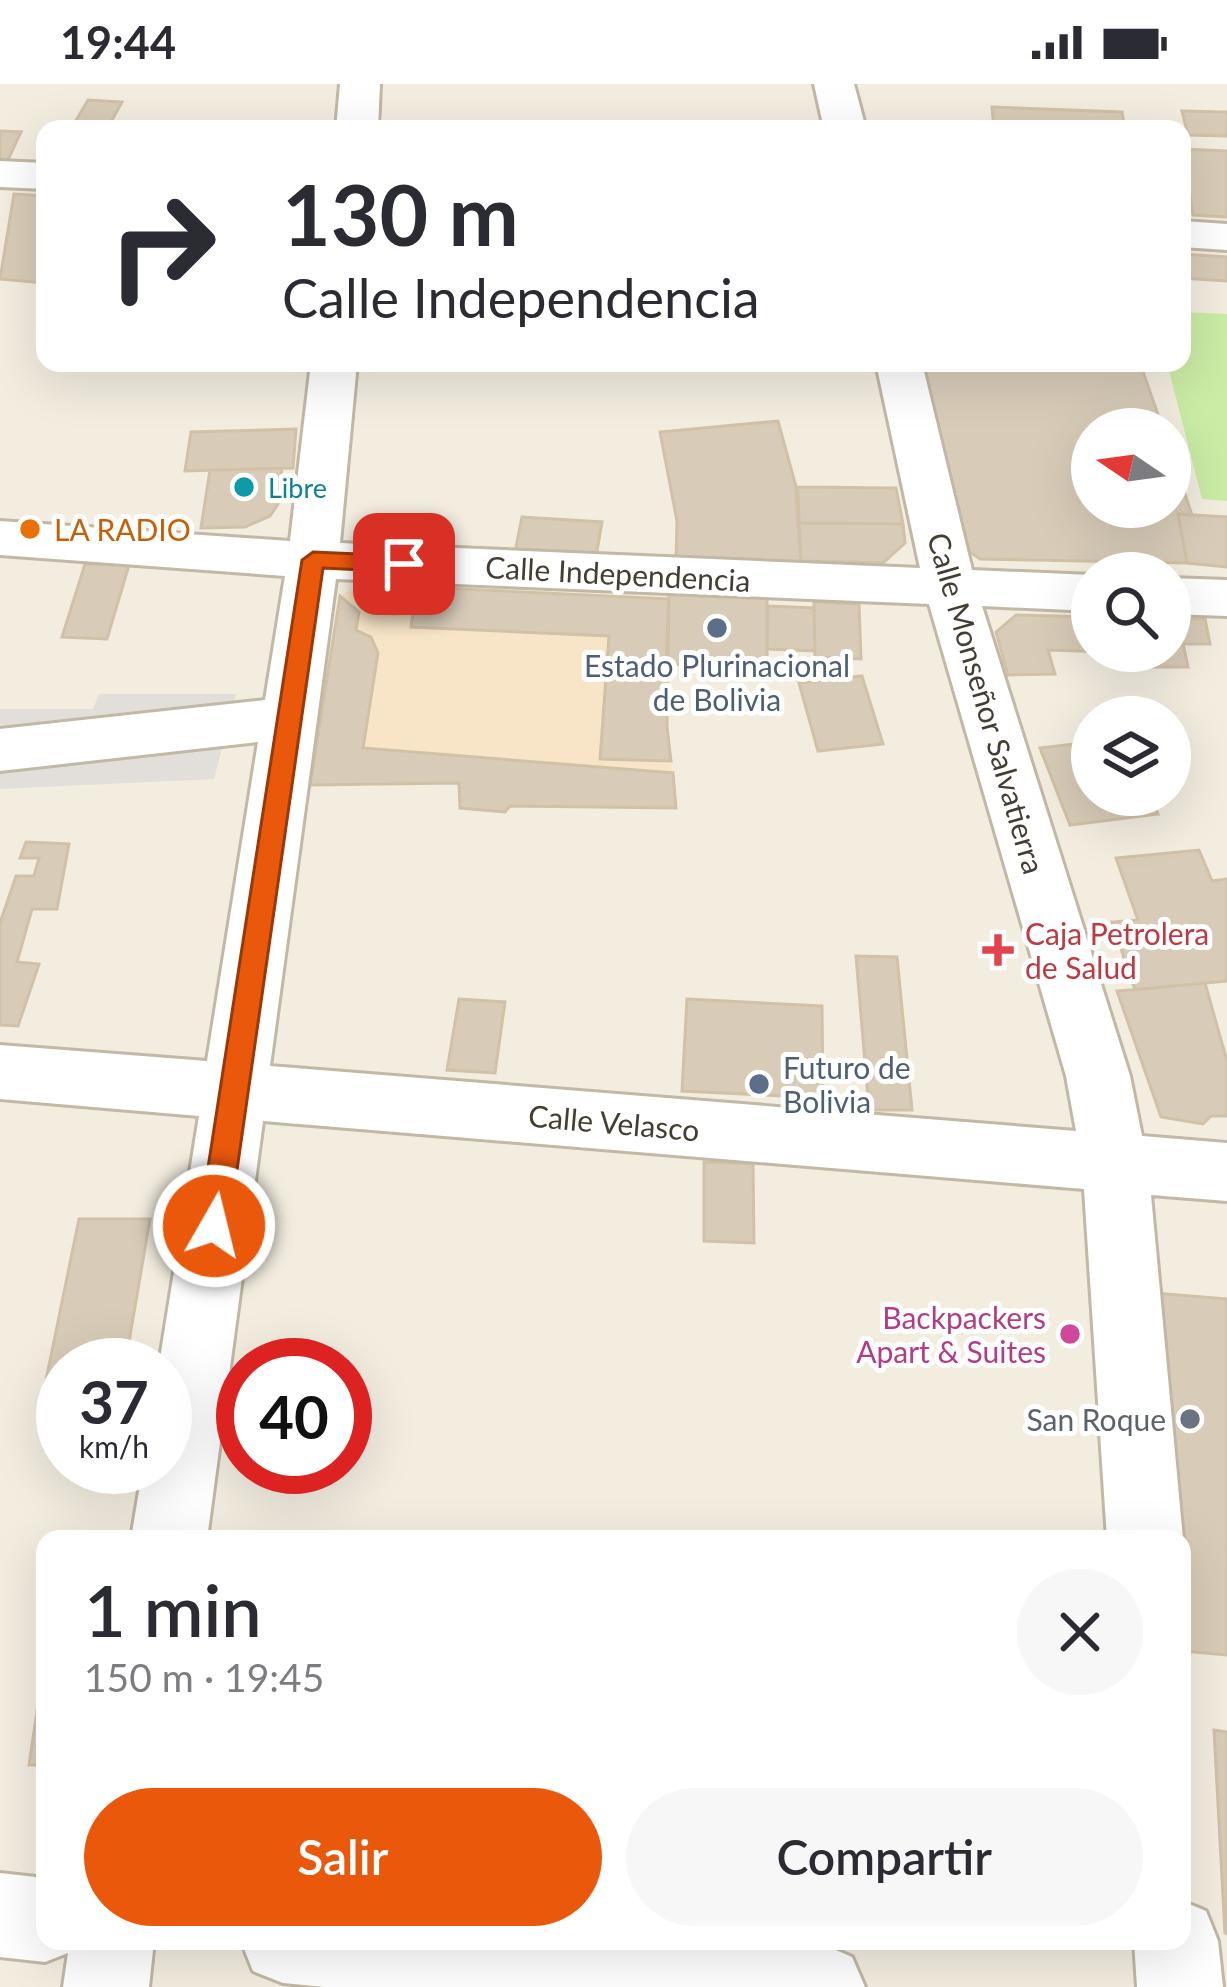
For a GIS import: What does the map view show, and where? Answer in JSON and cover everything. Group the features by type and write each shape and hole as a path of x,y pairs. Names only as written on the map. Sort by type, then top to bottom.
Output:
{"street":[{"path":"358,120 360,84"},
{"path":"834,84 843,120"},
{"path":"0,174 36,176"},
{"path":"1191,234 1227,236"},
{"path":"170,1530 313,560 333,372"},
{"name":"Calle Monseñor Salvatierra","path":"901,372 950,588 1098,1076 1115,1162 1144,1530"},
{"name":"Calle Independencia","path":"0,538 313,560 1071,592"},
{"path":"1191,597 1227,598"},
{"path":"0,751 287,718"},
{"name":"Calle Velasco","path":"0,1072 1227,1172"},
{"path":"0,1915 36,1919"},
{"path":"106,1987 111,1950"},
{"path":"384,1950 776,1985"},
{"path":"1177,1950 1180,1987"}],"shaded area":[{"path":"362,584 669,599 667,727 676,808 510,806 505,812 460,808 459,783 310,785 340,596"},
{"path":"99,694 236,694 214,779 0,789 0,709 93,709"}],"green space":[{"path":"1191,312 1227,314 1227,501 1202,499 1191,456 1191,408 1179,408 1169,372 1191,372"}],"building":[{"path":"88,100 122,102 112,120 76,120"},
{"path":"992,107 1122,112 1123,120 993,120"},
{"path":"1182,111 1227,112 1227,136 1191,135 1191,120 1184,120"},
{"path":"0,131 21,132 7,162 0,162"},
{"path":"1191,149 1227,151 1227,217 1193,215"},
{"path":"14,194 36,195 36,282 0,279"},
{"path":"1191,255 1227,257 1227,281 1191,279"},
{"path":"923,372 1143,372 1156,408 1071,408 1071,528 1181,528 1185,552 1071,552 1071,561 980,559 966,549"},
{"path":"778,421 798,494 801,566 676,560 677,521 660,432"},
{"path":"296,429 293,468 185,471 191,432"},
{"name":"Libre","path":"282,468 278,504 270,516 245,527 201,528 210,470"},
{"path":"796,487 896,488 903,524 798,523"},
{"path":"1191,515 1227,517 1227,567 1191,563 1191,552 1185,552 1181,528 1191,528"},
{"path":"522,517 602,522 596,557 515,552"},
{"path":"798,523 903,524 905,543 883,563 801,561"},
{"path":"85,564 129,565 107,639 62,637"},
{"path":"362,584 669,599 671,761 600,759 609,636 411,627 413,613 393,614"},
{"name":"Estado Plurinacional de Bolivia","path":"669,592 767,595 767,667 666,664"},
{"path":"340,596 359,612 356,630 371,637 378,653 363,748 673,773 676,808 510,806 505,812 460,808 459,783 310,785"},
{"path":"814,602 859,604 861,659 815,657"},
{"path":"768,606 814,608 815,651 767,649"},
{"path":"1016,615 1071,616 1071,651 1048,650 1055,674 1008,675 996,632"},
{"path":"1191,619 1205,619 1210,644 1191,644"},
{"path":"862,676 883,744 818,751 799,683"},
{"path":"1071,744 1071,816 1142,816 1070,825 1040,748"},
{"path":"26,842 69,844 57,909 32,909 17,962 39,964 18,1026 0,1025 0,923 16,876 34,876 39,858 20,858"},
{"name":"Caja Petrolera de Salud","path":"1199,850 1212,881 1227,879 1227,981 1135,990 1112,922 1138,920 1116,858"},
{"path":"856,956 897,957 912,1110 869,1110"},
{"path":"1205,983 1227,1061 1227,1116 1211,1116 1203,1124 1161,1117 1117,991"},
{"path":"459,999 505,1002 495,1073 447,1070"},
{"path":"687,999 822,1006 823,1098 682,1091"},
{"path":"704,1162 753,1164 754,1243 704,1241"},
{"path":"79,1219 150,1219 130,1338 55,1338"},
{"name":"San Roque","path":"1142,1292 1227,1299 1227,1655 1191,1652 1191,1530 1181,1530"},
{"path":"36,1718 36,1765 29,1765"},
{"path":"1214,1730 1227,1732 1227,1934 1225,1933"}],"place":[{"name":"Libre","path":"244,487"},
{"name":"LA RADIO","path":"30,529"},
{"name":"Estado Plurinacional de Bolivia","path":"717,628"},
{"name":"Caja Petrolera de Salud","path":"998,950"},
{"name":"Futuro de Bolivia","path":"759,1084"},
{"name":"Backpackers Apart & Suites","path":"1070,1334"},
{"name":"San Roque","path":"1190,1419"}],"route":[{"path":"214,1226 313,560 404,564"}]}
